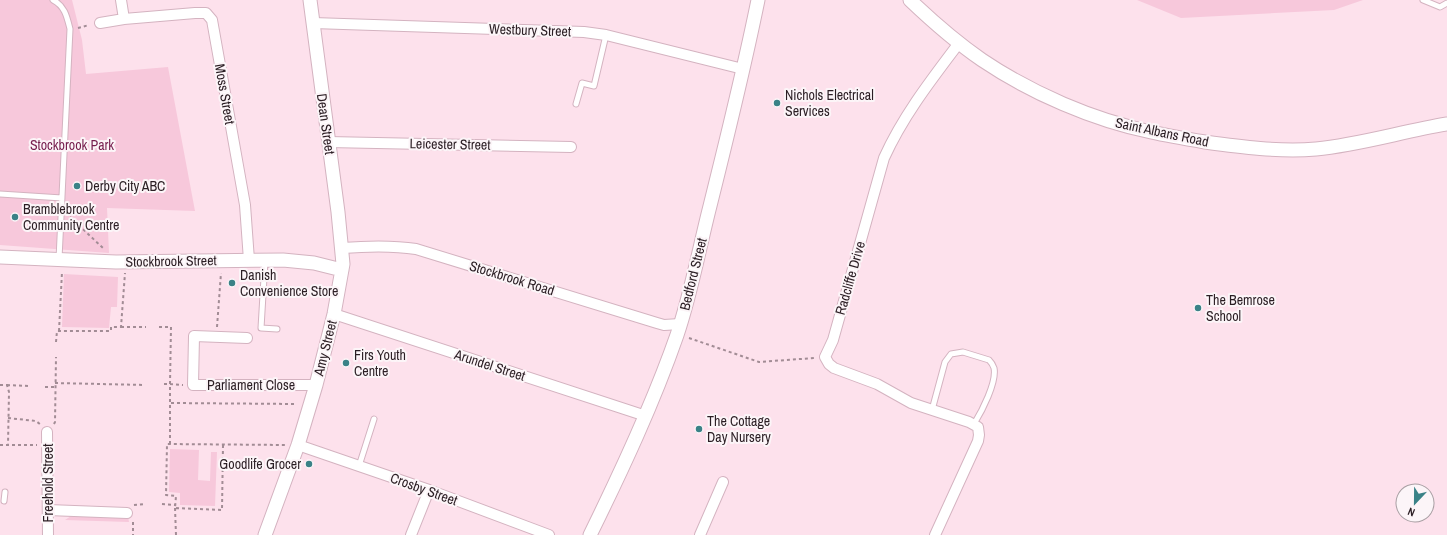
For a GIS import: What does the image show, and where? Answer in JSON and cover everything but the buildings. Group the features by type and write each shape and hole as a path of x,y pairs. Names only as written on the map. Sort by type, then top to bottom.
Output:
{"street":[{"path":"121,0 124,19"},
{"name":"Dean Street","path":"310,0 342,248"},
{"name":"Bedford Street","path":"590,535 646,416 679,329 743,69 758,0"},
{"name":"Saint Albans Road","path":"910,0 959,43 982,60 1008,75 1069,106 1107,120 1150,132 1233,146 1271,149 1316,149 1447,124"},
{"name":"Moss Street","path":"100,23 124,19 206,13 212,20 245,205 248,260"},
{"name":"Westbury Street","path":"313,23 584,32 606,35 743,69"},
{"name":"Radcliffe Drive","path":"825,357 833,340 884,158 907,115 959,43"},
{"name":"Leicester Street","path":"328,142 571,147"},
{"name":"Stockbrook Road","path":"342,248 398,246 416,249 679,329"},
{"name":"Amy Street","path":"265,535 298,445 316,385 334,314 342,270 342,248"},
{"name":"Stockbrook Street","path":"0,256 121,262 265,260 314,263 342,270"},
{"name":"Arundel Street","path":"334,314 646,416"},
{"name":"Parliament Close","path":"247,338 194,336 193,385 316,385"},
{"path":"825,357 829,364 834,368 877,384 911,403 974,424 978,427 979,435 935,535"},
{"name":"Freehold Street","path":"47,432 48,535"},
{"name":"Crosby Street","path":"298,445 429,490 549,535"},
{"path":"700,535 723,482"},
{"path":"411,535 429,490"},
{"path":"48,510 127,513"}],"lane":[{"path":"53,0 58,2 66,12 70,29 61,209 60,260"},
{"path":"1423,0 1440,7 1447,3"},
{"path":"576,104 582,83 594,86 606,35"},
{"path":"0,194 62,198"},
{"path":"265,260 261,328 277,329"},
{"path":"932,410 944,362 951,354 963,352 989,360 994,368 993,380 980,414 974,424"},
{"path":"359,466 374,419"},
{"path":"4,501 5,492"}],"path":[{"path":"70,29 100,23"},
{"path":"61,209 121,262 121,327"},
{"path":"56,342 57,331 59,331 60,260"},
{"path":"217,337 222,260"},
{"path":"59,331 111,331 111,327 146,327"},
{"path":"159,327 171,327 170,444 167,444 166,495 176,496 176,535"},
{"path":"679,329 759,362 825,357"},
{"path":"8,418 36,421 47,432 55,422 56,357"},
{"path":"56,383 145,385"},
{"path":"162,384 193,385"},
{"path":"0,385 28,386"},
{"path":"7,385 8,445"},
{"path":"45,387 56,387"},
{"path":"171,403 310,404"},
{"path":"170,444 298,445"},
{"path":"0,445 48,446"},
{"path":"162,504 175,507 222,510 223,445"}],"green space":[{"name":"Stockbrook Park","path":"0,0 72,0 82,40 86,74 168,67 195,211 107,208 109,253 0,245"},
{"path":"1137,0 1363,0 1334,10 1181,18"},
{"path":"64,274 118,277 117,307 111,307 109,328 62,327"},
{"path":"170,449 199,450 198,480 210,481 211,452 217,452 215,506 180,505 180,493 169,492"},
{"path":"74,514 128,516 129,522 65,520"}],"place":[{"name":"Nichols Electrical Services","path":"777,103"},
{"name":"Derby City ABC","path":"77,186"},
{"name":"Bramblebrook Community Centre","path":"15,217"},
{"name":"Danish Convenience Store","path":"232,283"},
{"name":"The Bemrose School","path":"1198,308"},
{"name":"Firs Youth Centre","path":"346,363"},
{"name":"The Cottage Day Nursery","path":"699,429"},
{"name":"Goodlife Grocer","path":"309,464"}]}
